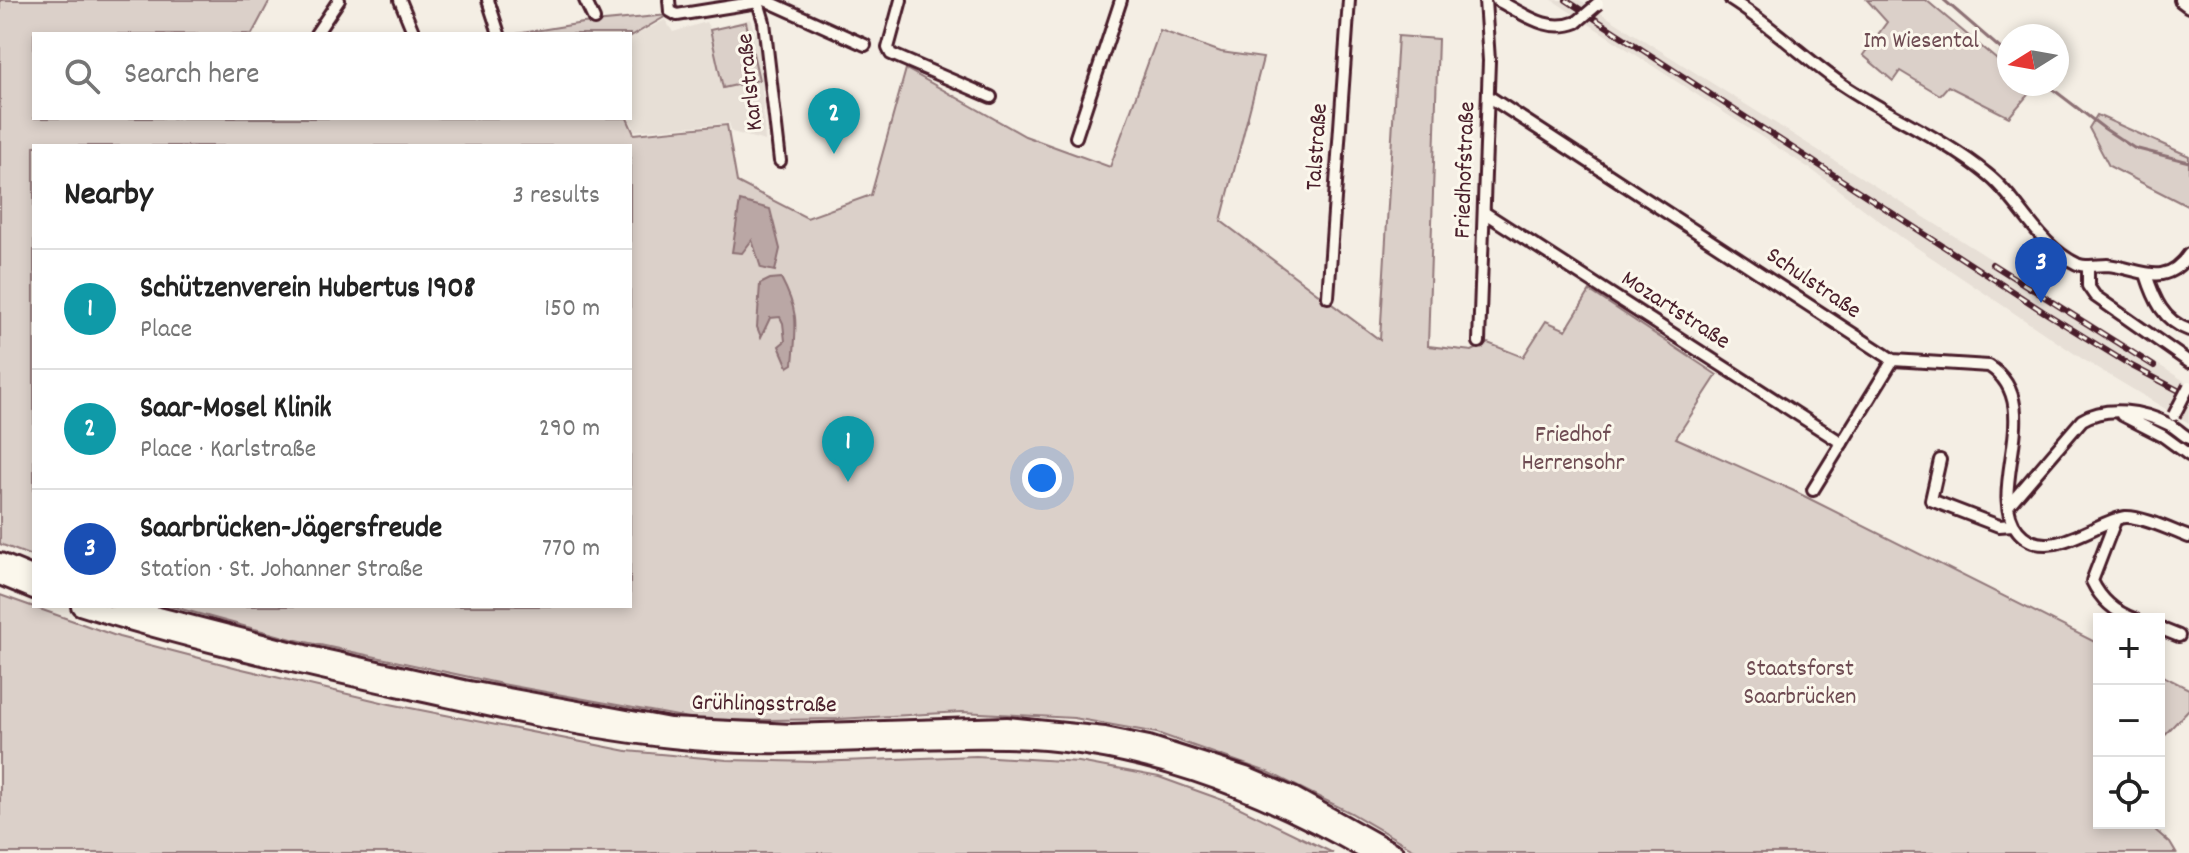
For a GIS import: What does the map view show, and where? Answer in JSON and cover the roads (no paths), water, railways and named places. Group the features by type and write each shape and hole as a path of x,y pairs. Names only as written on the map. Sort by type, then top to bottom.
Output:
{"highway":[{"path":"0,562 32,575"},
{"path":"0,576 32,589"},
{"path":"87,608 304,666 464,702 657,737 725,744 788,745 1006,739 1104,749 1196,771 1241,788 1287,808 1370,853"},
{"name":"Grühlingsstraße","path":"128,608 334,661 670,727 791,733 1007,726 1105,736 1162,749 1246,776 1293,796 1395,853"}],"main road":[{"path":"2181,0 2189,6"}],"street":[{"path":"317,32 339,0"},
{"path":"400,0 413,32"},
{"path":"488,0 498,32"},
{"path":"585,0 594,19"},
{"path":"669,0 670,11 677,15 761,1"},
{"path":"901,0 888,48 891,54 991,97"},
{"path":"1076,137 1121,0"},
{"name":"Talstraße","path":"1328,297 1349,0"},
{"name":"Friedhofstraße","path":"1479,342 1489,61 1485,0"},
{"path":"1497,0 1556,28 1577,22 1601,2"},
{"path":"1731,0 1843,85 1937,139 1988,175 2037,232 2070,259 2088,266 2167,274 2179,267 2189,254"},
{"name":"Karlstraße","path":"761,1 865,45"},
{"name":"Karlstraße","path":"761,1 780,161"},
{"name":"Schulstraße","path":"1488,96 1893,360 1989,366 2001,373 2014,406 2016,423 2009,505 2013,525"},
{"name":"Mozartstraße","path":"1485,213 1842,443"},
{"path":"2088,266 2088,286 2095,296 2189,362"},
{"path":"2146,274 2165,316 2176,326 2189,330"},
{"path":"1813,490 1893,360"},
{"path":"2172,420 2189,386"},
{"path":"2113,412 2163,436 2189,455"},
{"path":"2009,505 2082,420 2095,413 2138,414 2172,420 2189,438"},
{"path":"1940,460 1931,500 1999,526 2013,525 2027,540 2050,542 2082,536 2124,517 2189,537"},
{"path":"2115,521 2092,581 2104,600 2121,613"},
{"path":"2165,630 2179,636"}],"waterway":[{"path":"1944,0 1997,46"},
{"path":"2062,96 2134,148 2189,162"}],"railway":[{"path":"1566,0 2044,312 2130,365 2189,396"},
{"path":"1992,264 2154,366"}],"place":[{"name":"Saar-Mosel Klinik","path":"834,154"},
{"name":"Saarbrücken-Jägersfreude","path":"2041,303"},
{"name":"Schützenverein Hubertus 1908","path":"848,482"}],"park label":[{"name":"Im Wiesental","path":"1921,42"},
{"name":"Friedhof Herrensohr","path":"1573,450"},
{"name":"Staatsforst Saarbrücken","path":"1800,684"}]}
